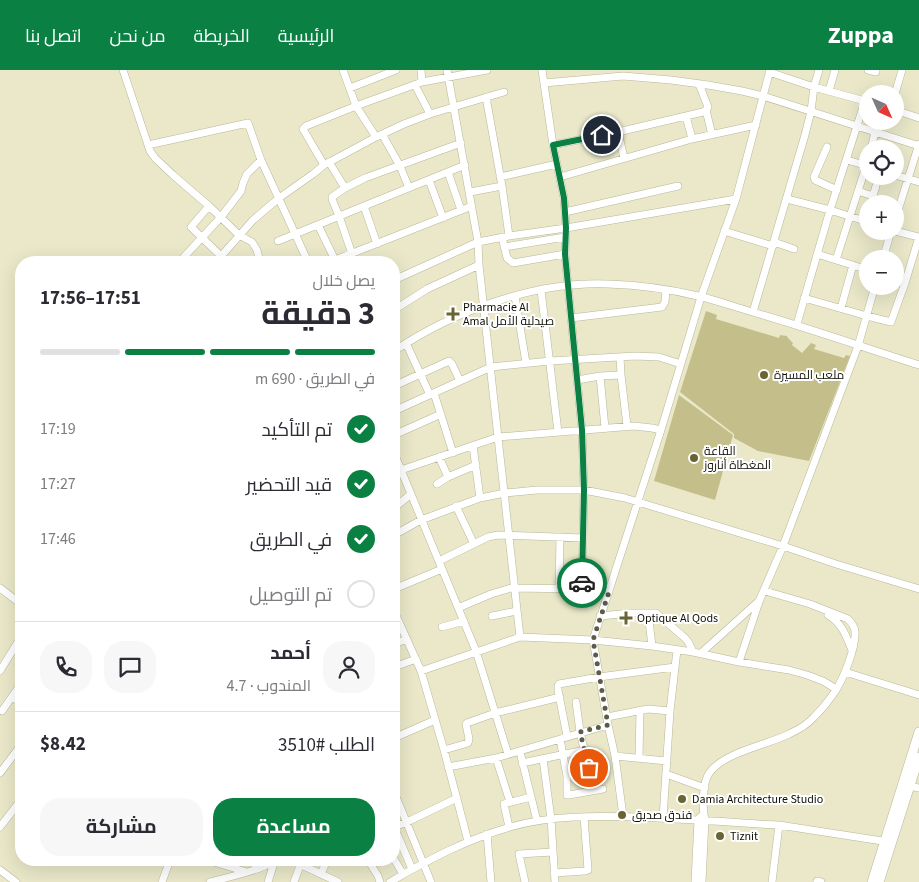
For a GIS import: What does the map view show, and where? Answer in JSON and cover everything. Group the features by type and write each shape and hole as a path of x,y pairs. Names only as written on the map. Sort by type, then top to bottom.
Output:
{"main road":[{"path":"872,882 888,842 911,772 919,732"},
{"path":"904,794 914,787 911,772 919,757"},
{"path":"879,882 888,842"}],"street":[{"path":"123,70 134,98 150,151 240,235 252,242 255,245 258,256"},
{"path":"343,70 356,106 400,166 409,188"},
{"path":"369,70 372,78"},
{"path":"350,88 396,70"},
{"path":"421,70 419,83 430,114"},
{"path":"345,188 303,128 356,106 448,73 487,70"},
{"path":"542,70 553,145 564,198 565,254 582,430 584,490 582,589"},
{"path":"753,312 806,135 814,87 819,70"},
{"path":"829,91 835,70"},
{"path":"898,85 902,70"},
{"path":"623,816 615,756 593,640 661,430 701,296 736,198 770,71 814,87 859,99"},
{"path":"448,73 478,242 520,637"},
{"path":"544,83 623,73 742,91 763,96 919,145 903,195"},
{"path":"699,84 708,107 706,110 712,135"},
{"path":"222,256 253,220 326,163 404,124 455,106 504,92"},
{"path":"486,97 502,186 506,237 504,247 508,258 513,262 565,254"},
{"path":"553,145 618,132 706,110"},
{"path":"904,113 919,118"},
{"path":"686,116 692,139"},
{"path":"797,324 830,210 859,120"},
{"path":"148,145 246,122 249,124 261,160 305,256"},
{"path":"560,177 692,139 756,125"},
{"path":"618,132 624,158"},
{"path":"874,140 876,132"},
{"path":"352,254 332,199 334,195 365,178 461,143"},
{"path":"827,147 814,180 837,190"},
{"path":"185,256 221,217 241,191 248,174 261,160"},
{"path":"846,160 859,162"},
{"path":"500,178 557,164"},
{"path":"278,241 465,165"},
{"path":"448,172 461,210"},
{"path":"904,178 919,182"},
{"path":"429,180 443,218"},
{"path":"836,260 860,185"},
{"path":"470,192 502,186"},
{"path":"565,212 678,186"},
{"path":"873,195 876,186"},
{"path":"858,191 870,195"},
{"path":"400,277 478,242 736,198"},
{"path":"787,199 859,219"},
{"path":"209,206 191,228 217,256"},
{"path":"364,206 378,244"},
{"path":"347,256 472,206"},
{"path":"318,225 331,256"},
{"path":"724,231 794,249"},
{"path":"804,298 891,322 919,237 904,234"},
{"path":"504,247 565,237"},
{"path":"817,254 859,267"},
{"path":"400,306 427,289 480,265"},
{"path":"840,308 853,265"},
{"path":"400,346 458,315 484,305 541,290 568,286 608,284 701,296 797,324 858,346 919,364"},
{"path":"541,290 558,432"},
{"path":"571,318 662,307 665,302 666,290"},
{"path":"740,662 760,599 858,346 873,295"},
{"path":"516,296 526,363"},
{"path":"406,342 441,414 453,453"},
{"path":"400,408 491,367 620,356 659,357 681,364"},
{"path":"620,356 627,426"},
{"path":"400,383 449,361 460,381"},
{"path":"576,380 621,375"},
{"path":"600,376 605,428"},
{"path":"400,432 441,414"},
{"path":"508,754 476,651 401,470 498,437 627,426 642,426 661,430"},
{"path":"474,446 480,498"},
{"path":"439,457 448,477"},
{"path":"437,484 476,465"},
{"path":"400,532 421,520 480,498 504,493 537,490 584,490 637,502 919,589"},
{"path":"400,503 411,494"},
{"path":"456,506 474,544"},
{"path":"439,561 494,536 509,534 583,538"},
{"path":"558,589 560,537"},
{"path":"400,586 442,569"},
{"path":"0,588 15,599"},
{"path":"458,608 491,594 515,588 582,589 609,592"},
{"path":"695,882 705,788 710,772 720,763 752,748 786,736 814,718 836,689 845,672 852,650 855,635 854,626 848,619 836,617 810,604 764,591"},
{"path":"702,654 760,599"},
{"path":"492,616 517,611"},
{"path":"600,616 653,612 684,638 693,652"},
{"path":"648,613 652,646"},
{"path":"836,617 852,650"},
{"path":"442,627 464,621"},
{"path":"400,628 420,671 444,750 468,841"},
{"path":"420,671 520,637 593,640 693,652 789,670 823,681 836,689"},
{"path":"400,642 406,640"},
{"path":"0,671 15,647"},
{"path":"663,818 670,711 677,650"},
{"path":"400,664 416,659"},
{"path":"568,736 559,684 675,667"},
{"path":"845,672 919,695"},
{"path":"2,711 15,693"},
{"path":"444,750 468,743 466,723 560,697"},
{"path":"567,776 589,770 580,732 576,702"},
{"path":"448,767 520,752 640,710 670,711"},
{"path":"639,758 640,710"},
{"path":"400,735 435,720"},
{"path":"560,739 567,776 567,794 603,789"},
{"path":"522,764 585,750"},
{"path":"520,752 536,821"},
{"path":"0,773 15,753"},
{"path":"615,756 667,761"},
{"path":"496,758 510,802"},
{"path":"543,759 551,819 555,882"},
{"path":"666,774 705,788"},
{"path":"400,825 457,798"},
{"path":"509,827 504,804 531,798"},
{"path":"0,827 3,818 15,806"},
{"path":"400,806 431,882"},
{"path":"390,882 468,841 509,827 551,819 623,816 702,820 779,826 888,842"},
{"path":"554,873 588,870 584,817"},
{"path":"702,820 702,882"},
{"path":"772,882 779,826"},
{"path":"487,834 491,882"},
{"path":"400,841 412,869"},
{"path":"525,882 519,854 553,852"},
{"path":"162,882 168,866"},
{"path":"228,866 247,872"},
{"path":"210,882 264,866"},
{"path":"268,882 273,866"},
{"path":"294,882 300,866"},
{"path":"308,866 338,882"},
{"path":"321,874 324,866"},
{"path":"372,866 380,882"},
{"path":"0,870 16,882"}],"shaded area":[{"name":"ملعب المسيرة","path":"706,311 717,315 716,319 779,338 780,335 787,336 793,343 792,345 802,353 811,343 816,345 814,349 844,358 846,355 850,356 809,461 758,451 734,438 734,434 680,392"},
{"name":"القاعة المغطاة أناروز","path":"679,395 733,435 715,500 654,481"}],"way so far":[{"path":"582,583 582,589 609,592 593,640 608,725 580,732 589,768"}],"place":[{"name":"Pharmacie Al Amal صيدلية الأمل","path":"453,314"},
{"name":"ملعب المسيرة","path":"764,375"},
{"name":"القاعة المغطاة أناروز","path":"694,458"},
{"name":"Optique Al Qods","path":"626,618"},
{"name":"Damia Architecture Studio","path":"682,799"},
{"name":"فندق صديق","path":"622,815"},
{"name":"Tiznit","path":"720,836"}],"route":[{"path":"582,583 584,490 582,430 565,254 564,198 553,145 602,135"}]}
